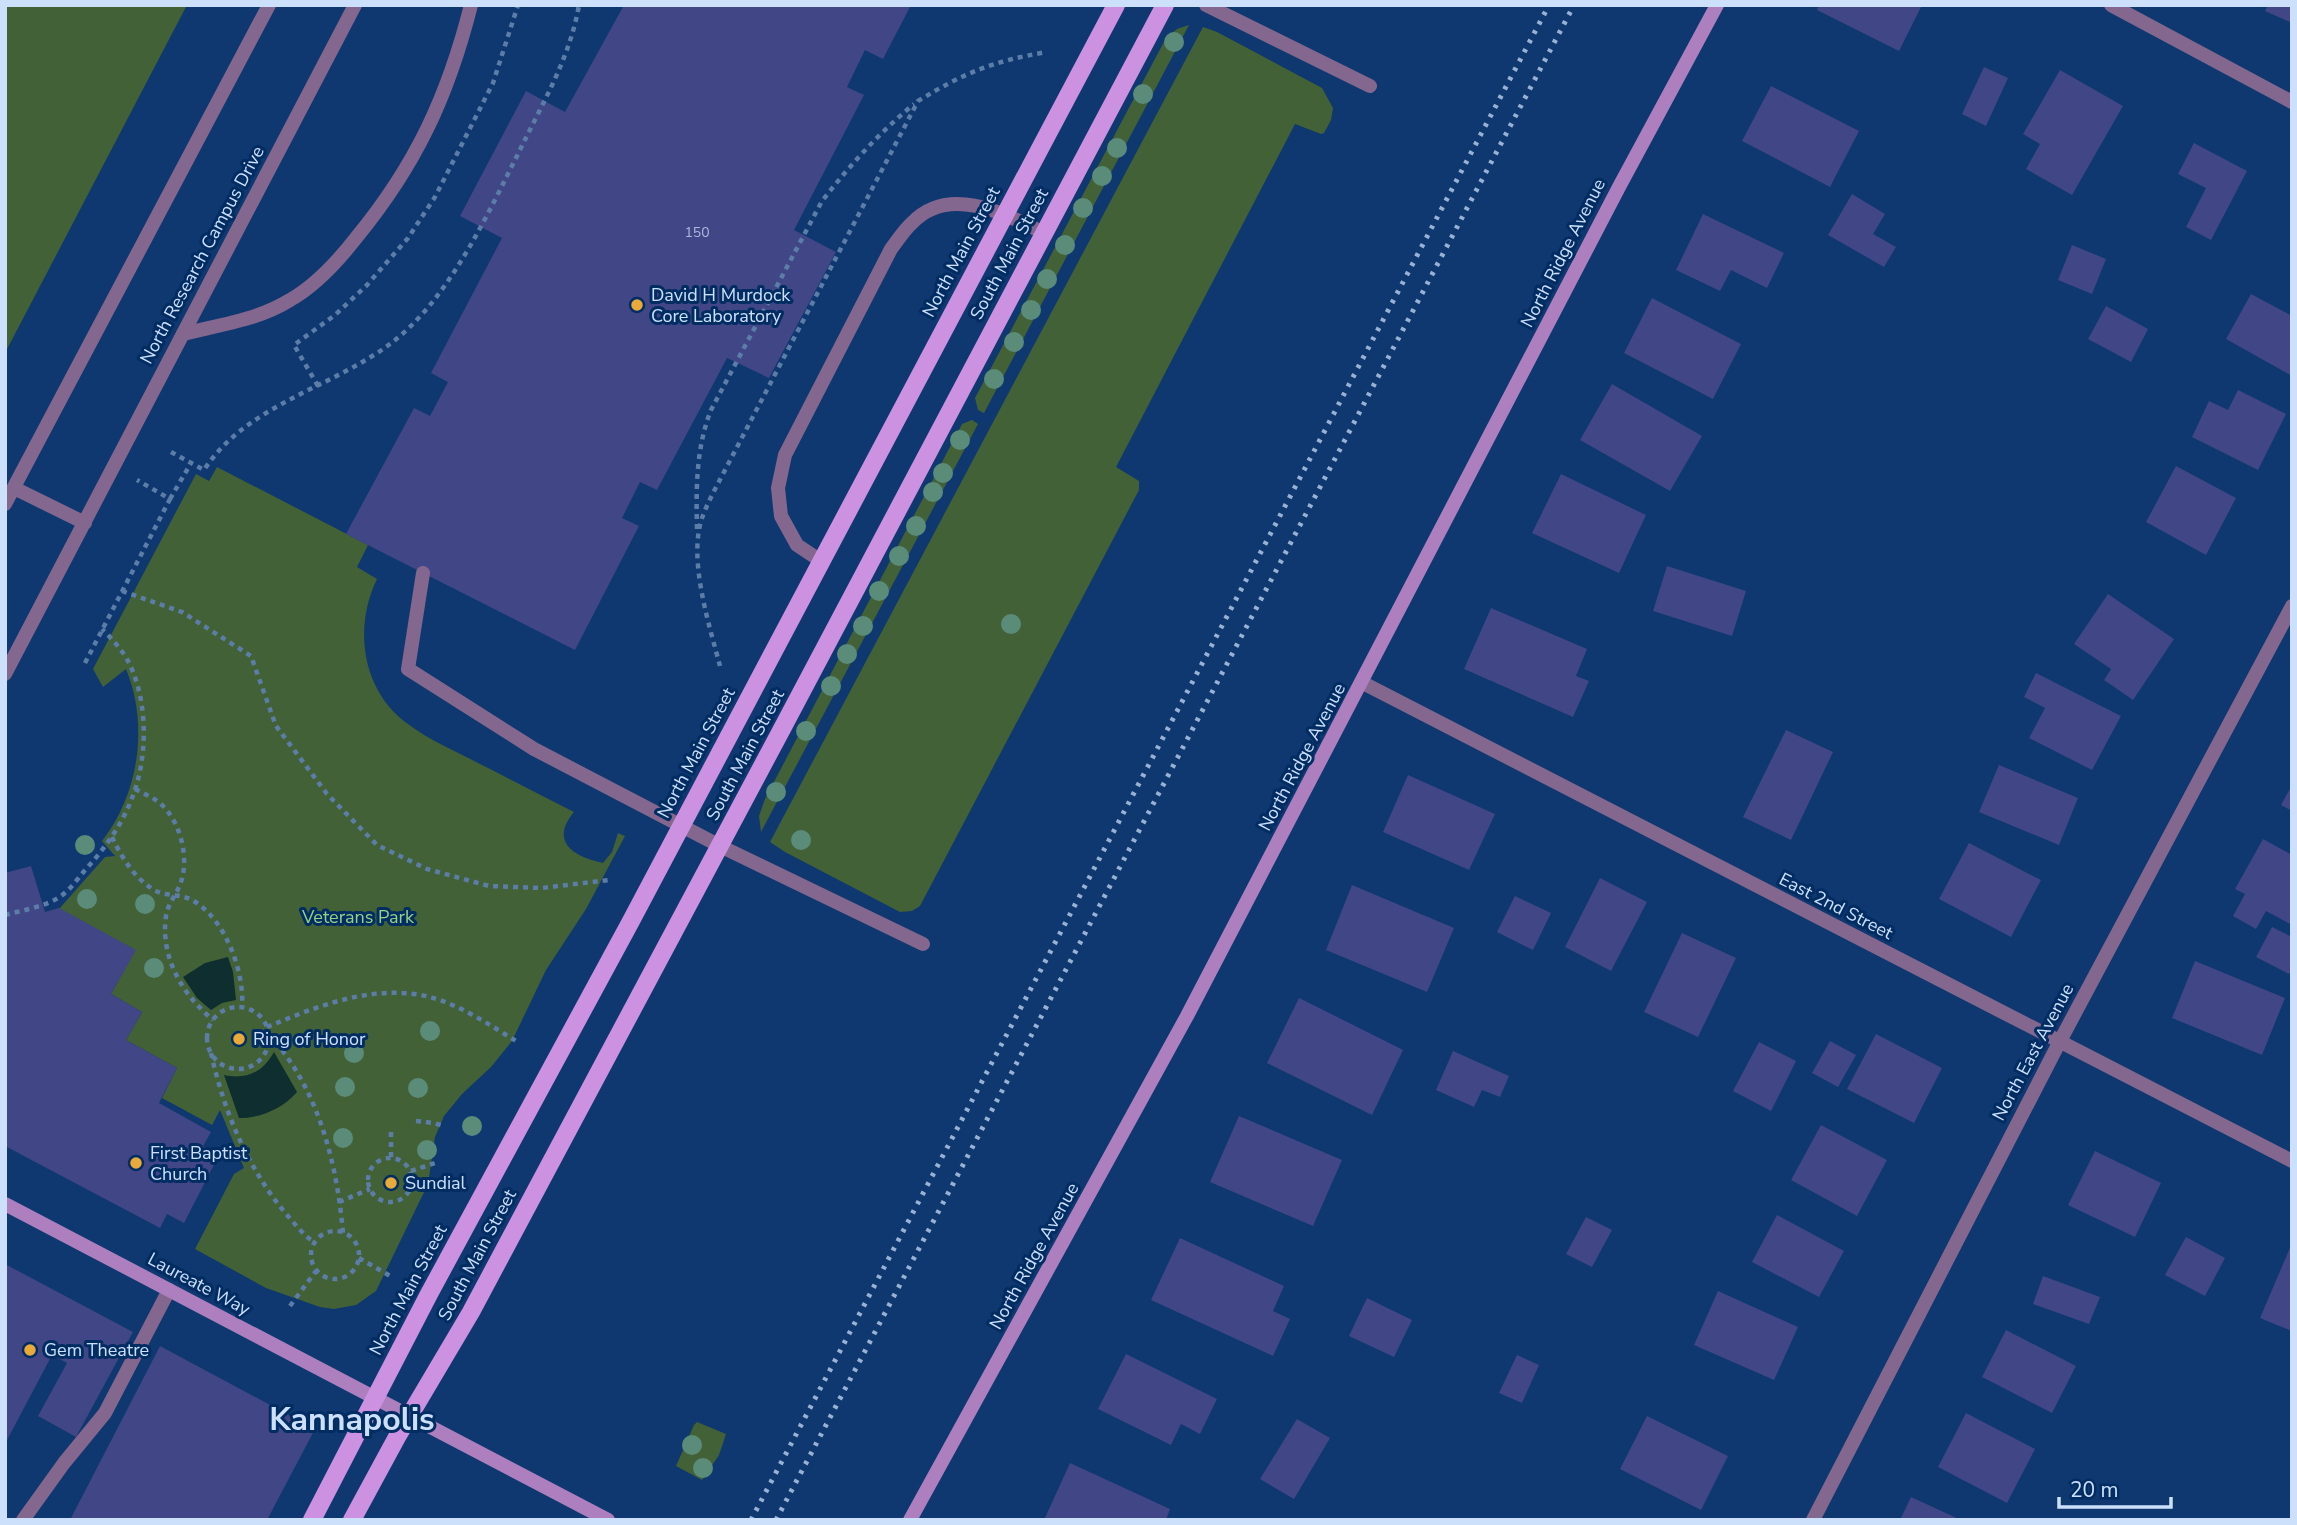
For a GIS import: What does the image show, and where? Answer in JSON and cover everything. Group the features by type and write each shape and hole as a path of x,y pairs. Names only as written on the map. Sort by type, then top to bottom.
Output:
{"main road":[{"name":"North Main Street","path":"312,1520 374,1397 681,826 1116,5"},
{"name":"South Main Street","path":"352,1520 409,1415 471,1312 1164,5"}],"street":[{"path":"5,504 269,5"},
{"name":"North Research Campus Drive","path":"5,674 355,5"},
{"path":"183,334 255,317 291,300 337,261 383,206 437,111 460,50 471,5"},
{"path":"1206,5 1370,86"},
{"name":"North Ridge Avenue","path":"910,1520 1187,1017 1619,187 1717,5"},
{"path":"2112,5 2292,102"},
{"path":"821,561 797,545 781,516 778,488 785,455 891,249 913,220 939,206 967,203 1005,214 1044,233"},
{"path":"14,488 85,523"},
{"path":"423,573 408,669 534,749 720,846 923,944"},
{"name":"North East Avenue","path":"1813,1520 2059,1043 2292,606"},
{"name":"East 2nd Street","path":"1363,682 2292,1161"},
{"name":"Laureate Way","path":"5,1204 608,1520"},
{"path":"23,1520 105,1413 169,1290"}],"path":[{"path":"171,452 204,470 213,455 250,423 353,368 392,343 419,316 449,279 475,238 564,61 579,5"},
{"path":"720,666 702,589 698,543 696,487 703,429 822,201 880,132 918,101 974,70 1009,58 1047,52"},
{"path":"698,543 701,520 713,493 918,101"},
{"path":"85,663 191,463"},
{"path":"133,478 170,499"},
{"path":"122,591 182,612 250,656 276,726 327,794 377,845 427,869 489,886 542,888 609,880"},
{"path":"5,915 59,898 71,887 112,837 135,789 143,732 138,686 129,663 117,644 102,629"},
{"path":"135,789 163,806 180,835 184,865 182,882 169,906 165,929 172,967 187,993 213,1020"},
{"path":"112,837 141,880 153,890 193,901 223,935 236,958 240,972 242,1008"},
{"path":"267,1027 344,1000 369,994 398,993 430,997 446,1003 516,1041"},
{"path":"314,1242 280,1207 253,1166 231,1118 207,1035 213,1020 225,1010 242,1008 255,1012 294,1068 316,1112 332,1164 343,1233"},
{"path":"211,1053 225,1066 233,1069 248,1068 259,1062 266,1053 269,1035"},
{"path":"416,1121 444,1126"},
{"path":"391,1132 391,1158"},
{"path":"391,1158 404,1163 411,1171 410,1189 401,1199 383,1201 370,1189 368,1178 374,1164 380,1160 391,1158"},
{"path":"411,1171 435,1163"},
{"path":"339,1202 370,1189"},
{"path":"328,1232 343,1233 355,1241 359,1258 354,1270 342,1279 329,1279 316,1271 311,1259 314,1242 328,1232"},
{"path":"359,1258 392,1277"},
{"path":"290,1306 316,1271"}],"green space":[{"path":"5,5 187,5 5,353"},
{"path":"1189,25 984,413 978,410 975,398 1166,38 1177,29"},
{"path":"1203,27 1322,88 1333,108 1331,120 1321,134 1295,124 1116,467 1139,481 1139,490 920,906 912,911 900,912 770,842"},
{"path":"972,420 978,424 761,832 759,816 765,799 962,424"},
{"name":"Veterans Park","path":"217,467 368,545 357,567 377,579 365,618 366,658 380,694 392,710 433,740 574,812 564,832 565,840 574,852 583,857 603,863 612,852 618,833 625,836 586,909 546,970 512,1041 444,1116 435,1137 428,1184 376,1291 356,1305 334,1309 320,1307 266,1288 195,1249 234,1174 244,1168 220,1110 212,1125 162,1098 177,1068 126,1040 142,1012 111,994 135,950 59,909 105,857 115,856 102,841 125,802 136,758 137,713 126,669 103,687 93,669 196,474 209,481"},
{"path":"697,1422 726,1434 719,1455 702,1480 676,1466"}],"shaded area":[{"path":"228,957 233,972 236,1000 222,1003 211,1010 197,998 183,977 205,963"},
{"path":"274,1052 297,1092 271,1111 239,1118 224,1075 254,1073 265,1065"}],"building":[{"name":"David H Murdock Core Laboratory","path":"624,5 911,5 883,59 865,50 847,87 864,95 794,230 836,252 769,378 727,358 657,490 640,482 622,518 639,526 575,650 346,534 414,408 430,416 448,382 431,373 502,238 460,216 526,91 565,112"},
{"path":"1819,5 1922,5 1899,51 1817,10"},
{"path":"2268,5 2292,5 2292,23 2265,11"},
{"path":"1984,67 2008,78 1986,126 1962,114"},
{"path":"2060,70 2123,106 2072,195 2026,169 2040,144 2023,134"},
{"path":"1771,86 1859,131 1830,187 1742,141"},
{"path":"2194,143 2247,171 2211,240 2186,227 2206,188 2178,174"},
{"path":"1852,194 1885,214 1873,234 1896,247 1884,267 1828,235"},
{"path":"1703,214 1784,253 1767,288 1731,270 1720,291 1676,270"},
{"path":"2072,245 2106,259 2092,294 2058,280"},
{"path":"2251,294 2292,316 2292,376 2226,339"},
{"path":"1652,298 1741,344 1713,399 1624,353"},
{"path":"2106,306 2148,329 2131,362 2088,339"},
{"path":"1612,384 1702,436 1670,491 1580,440"},
{"path":"2238,390 2286,414 2258,470 2192,437 2209,401 2228,410"},
{"path":"2176,466 2236,498 2206,555 2146,522"},
{"path":"1561,474 1646,515 1619,573 1532,533"},
{"path":"1667,566 1746,591 1732,636 1653,611"},
{"path":"2108,594 2174,639 2133,700 2104,680 2111,669 2074,644"},
{"path":"1491,608 1587,649 1576,676 1589,681 1573,717 1464,669"},
{"path":"2036,673 2121,716 2092,770 2029,738 2045,708 2024,697"},
{"path":"1786,730 1833,752 1791,840 1743,817"},
{"path":"1999,765 2078,798 2059,845 1979,812"},
{"path":"1408,775 1495,814 1469,870 1383,832"},
{"path":"2292,785 2292,811 2281,805"},
{"path":"2263,839 2292,855 2292,925 2266,911 2256,929 2233,916 2245,894 2235,889"},
{"path":"1969,843 2041,880 2011,937 1939,899"},
{"path":"31,866 45,912 59,908 136,950 111,994 142,1012 126,1040 177,1068 159,1103 211,1132 203,1146 219,1155 184,1223 167,1214 160,1228 5,1146 5,873"},
{"path":"1600,878 1647,902 1611,971 1565,947"},
{"path":"1352,885 1454,928 1427,992 1326,950"},
{"path":"1515,896 1551,913 1533,950 1497,932"},
{"path":"2272,927 2292,937 2292,969 2289,974 2256,957"},
{"path":"1682,933 1736,958 1698,1037 1644,1012"},
{"path":"2195,961 2285,998 2262,1055 2172,1018"},
{"path":"1299,998 1403,1050 1372,1115 1267,1063"},
{"path":"1876,1034 1942,1068 1914,1123 1847,1089"},
{"path":"1830,1041 1856,1055 1838,1087 1812,1073"},
{"path":"1759,1042 1796,1061 1771,1111 1733,1091"},
{"path":"1453,1051 1509,1076 1500,1097 1482,1090 1474,1107 1436,1090"},
{"path":"1239,1116 1342,1160 1313,1226 1210,1182"},
{"path":"1821,1125 1887,1160 1857,1216 1791,1180"},
{"path":"2095,1151 2161,1183 2135,1237 2068,1205"},
{"path":"1777,1215 1844,1251 1819,1297 1752,1262"},
{"path":"1586,1217 1612,1230 1592,1267 1566,1254"},
{"path":"2186,1237 2225,1258 2205,1296 2165,1275"},
{"path":"1180,1238 1284,1286 1273,1311 1290,1319 1273,1356 1151,1300"},
{"path":"2292,1243 2292,1331 2260,1318"},
{"path":"5,1264 133,1332 76,1437 38,1416 67,1363 52,1355 5,1444"},
{"path":"2043,1276 2100,1297 2089,1324 2033,1304"},
{"path":"1718,1291 1798,1327 1774,1380 1694,1345"},
{"path":"1367,1298 1412,1320 1394,1357 1349,1336"},
{"path":"2006,1330 2076,1366 2052,1413 1982,1377"},
{"path":"160,1346 315,1429 267,1520 70,1520"},
{"path":"1126,1354 1217,1399 1200,1434 1181,1424 1171,1445 1098,1409"},
{"path":"1517,1355 1539,1365 1522,1403 1499,1393"},
{"path":"1966,1413 2035,1449 2007,1503 1938,1467"},
{"path":"1647,1416 1728,1456 1701,1510 1620,1469"},
{"path":"1297,1419 1330,1438 1294,1499 1260,1479"},
{"path":"1070,1463 1170,1509 1166,1520 1044,1520"},
{"path":"1911,1497 1961,1520 1900,1520"}],"railway":[{"path":"751,1520 1549,5"},
{"path":"776,1520 1574,5"}],"place":[{"name":"David H Murdock Core Laboratory","path":"637,305"},
{"name":"Ring of Honor","path":"239,1039"},
{"name":"First Baptist Church","path":"136,1163"},
{"name":"Sundial","path":"391,1183"},
{"name":"Gem Theatre","path":"30,1350"}],"district":[{"name":"Kannapolis","path":"352,1419"}]}
